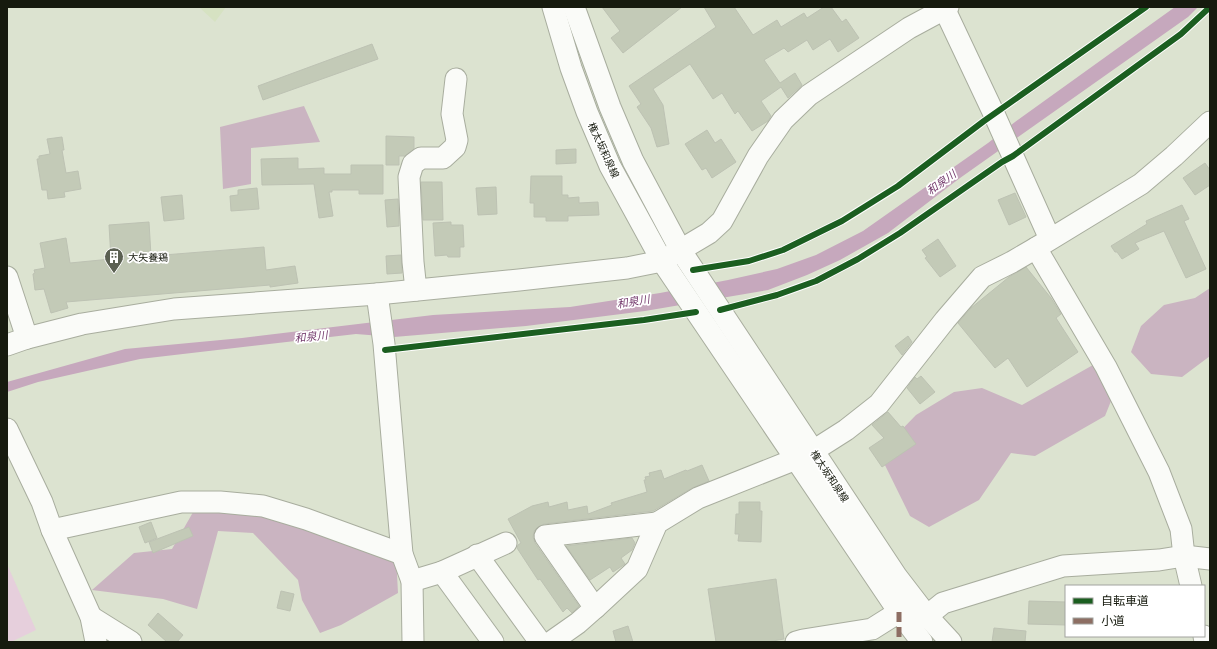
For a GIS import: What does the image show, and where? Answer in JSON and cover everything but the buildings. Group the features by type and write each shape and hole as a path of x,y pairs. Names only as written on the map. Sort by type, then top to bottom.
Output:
{"street":[{"name":"権太坂和泉線","path":"553,7 571,68 587,112 610,166 662,261 692,307 927,616 951,642"},
{"path":"574,7 607,100 633,161 680,251"},
{"path":"7,345 27,338 82,324 174,309 379,301 416,290 627,268 662,261 709,233 722,222 758,156 783,120 809,95 909,28 948,14 1010,150 1043,244 1159,472 1181,529 1184,556 1191,585"},
{"path":"416,290 413,262 410,177 413,164 421,158 443,158 455,148 457,140 452,114 456,79"},
{"path":"595,608 545,536 657,523 698,498 805,455 846,430 879,404 945,320 982,277 1043,244 1141,184 1174,156 1210,122"},
{"name":"権太坂和泉線","path":"680,251 716,304 899,612 922,642"},
{"path":"7,277 27,338"},
{"path":"379,301 402,554 412,580 413,642"},
{"path":"9,433 42,502 52,530 91,617 96,642"},
{"path":"52,530 181,502 220,502 263,506 306,519 402,554"},
{"path":"550,642 578,623 637,569 657,523"},
{"path":"412,580 442,572 506,543"},
{"path":"477,555 540,642"},
{"path":"927,616 943,603 1063,566 1159,560 1184,556 1210,560"},
{"path":"442,572 493,642"},
{"path":"796,642 872,629 899,612"},
{"path":"91,617 131,642"}],"shaded area":[{"path":"199,7 226,7 215,22"},
{"path":"304,106 320,142 251,148 251,184 223,189 220,127"},
{"path":"1210,288 1210,356 1182,377 1151,374 1131,352 1141,326 1164,305 1195,298"},
{"path":"1093,365 1113,396 1105,416 1035,456 1011,453 979,500 929,527 910,516 879,453 916,415 954,392 982,388 1022,405"},
{"path":"196,507 258,513 396,556 398,593 341,625 320,633 302,600 298,580 253,533 218,531 197,609 163,599 92,590 134,553 172,549"},
{"path":"7,564 36,630 11,642 7,642"}],"water":[{"name":"和泉川","path":"1175,7 1198,7 1188,17 960,178 888,233 840,260 768,290 645,311 526,326 394,337 356,334 140,359 38,382 7,392 7,382 125,349 242,338 433,315 570,307 660,293 777,269 816,255 863,231 988,143"}],"marked path":[{"path":"899,612 899,642"}],"cycle path":[{"path":"693,270 749,261 783,250 842,221 898,186 984,121 1146,7"},
{"path":"720,310 777,295 816,281 858,259 900,233 1002,162 1013,156 1181,34 1210,7"},
{"path":"385,350 644,320 696,312"}],"place":[{"name":"大矢養鶏","path":"114,274"}]}
